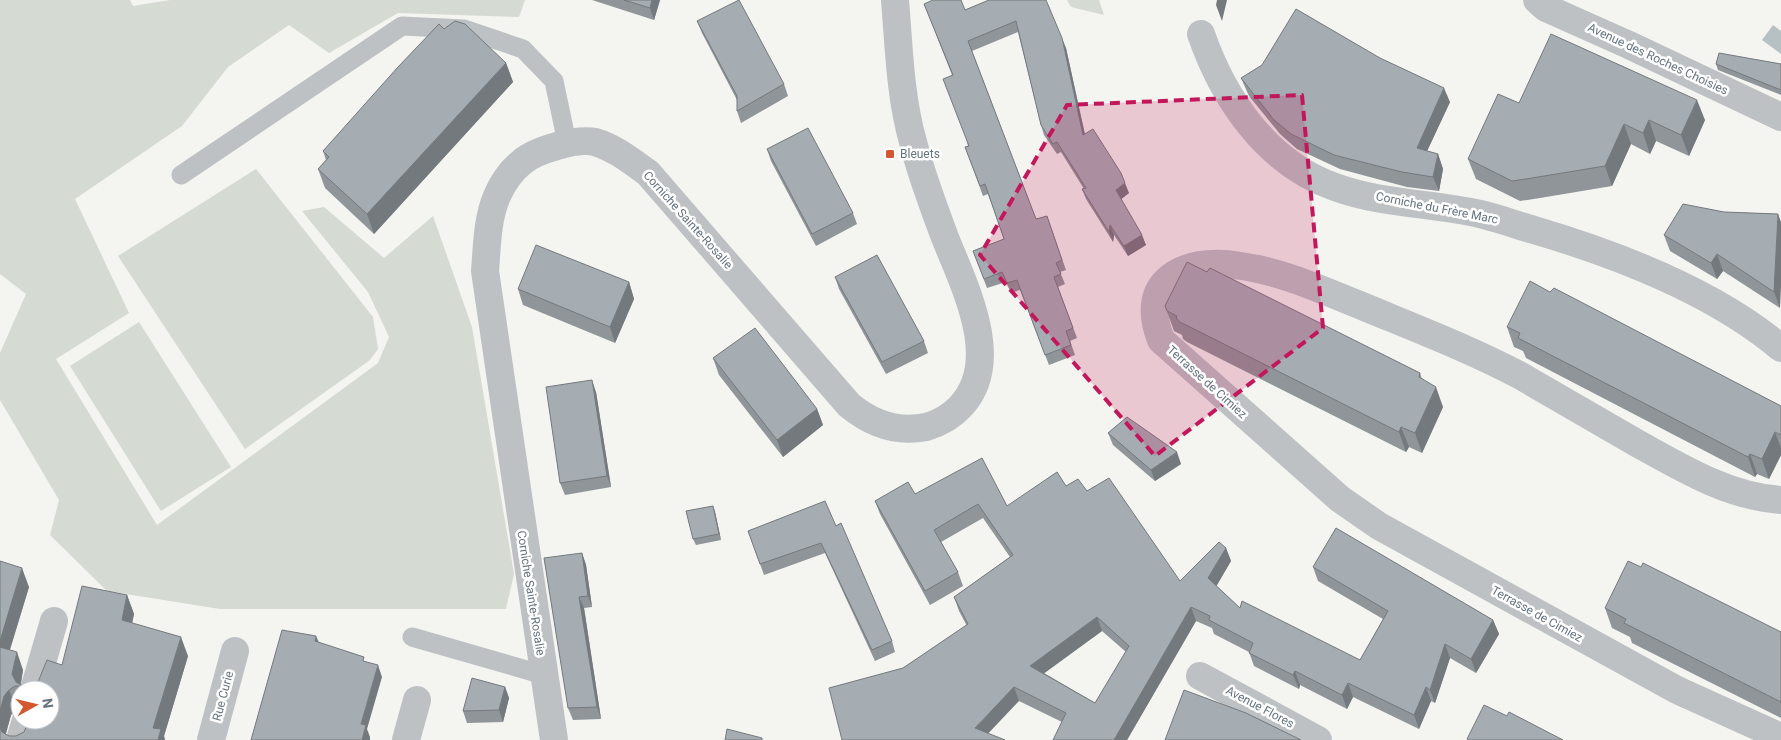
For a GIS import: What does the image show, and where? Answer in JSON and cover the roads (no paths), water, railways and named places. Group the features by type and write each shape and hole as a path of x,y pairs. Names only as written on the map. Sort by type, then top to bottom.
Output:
{"street":[{"name":"Corniche Sainte-Rosalie","path":"554,740 485,271 488,232 496,197 508,176 524,160 567,143 594,142 620,153 648,173 849,406 875,422 897,429 912,430 944,420 956,412 974,388 980,365 980,347 972,308 926,187 907,118 902,90 895,0"},
{"name":"Avenue des Roches Choisies","path":"1537,0 1546,8 1629,44 1781,118"},
{"name":"Corniche du Frère Marc","path":"1201,34 1209,58 1231,98 1253,128 1277,155 1305,173 1336,187 1370,195 1480,214 1623,258 1753,324 1781,348"},
{"name":"Terrasse de Cimiez","path":"1781,500 1757,498 1727,489 1688,472 1519,375 1425,332 1284,275 1240,266 1202,264 1184,268 1161,287 1154,305 1154,324 1161,340 1264,433 1348,504 1380,526 1580,638 1677,690 1781,737"},
{"path":"37,680 54,621"},
{"name":"Rue Curie","path":"211,740 235,651"},
{"name":"Avenue Flores","path":"1200,676 1318,740"},
{"path":"406,740 418,700"}],"lane":[{"path":"181,175 402,26 464,29 523,49 554,81 567,143"},
{"path":"412,637 544,675"}],"place":[{"name":"Bleuets","path":"890,154"}]}
